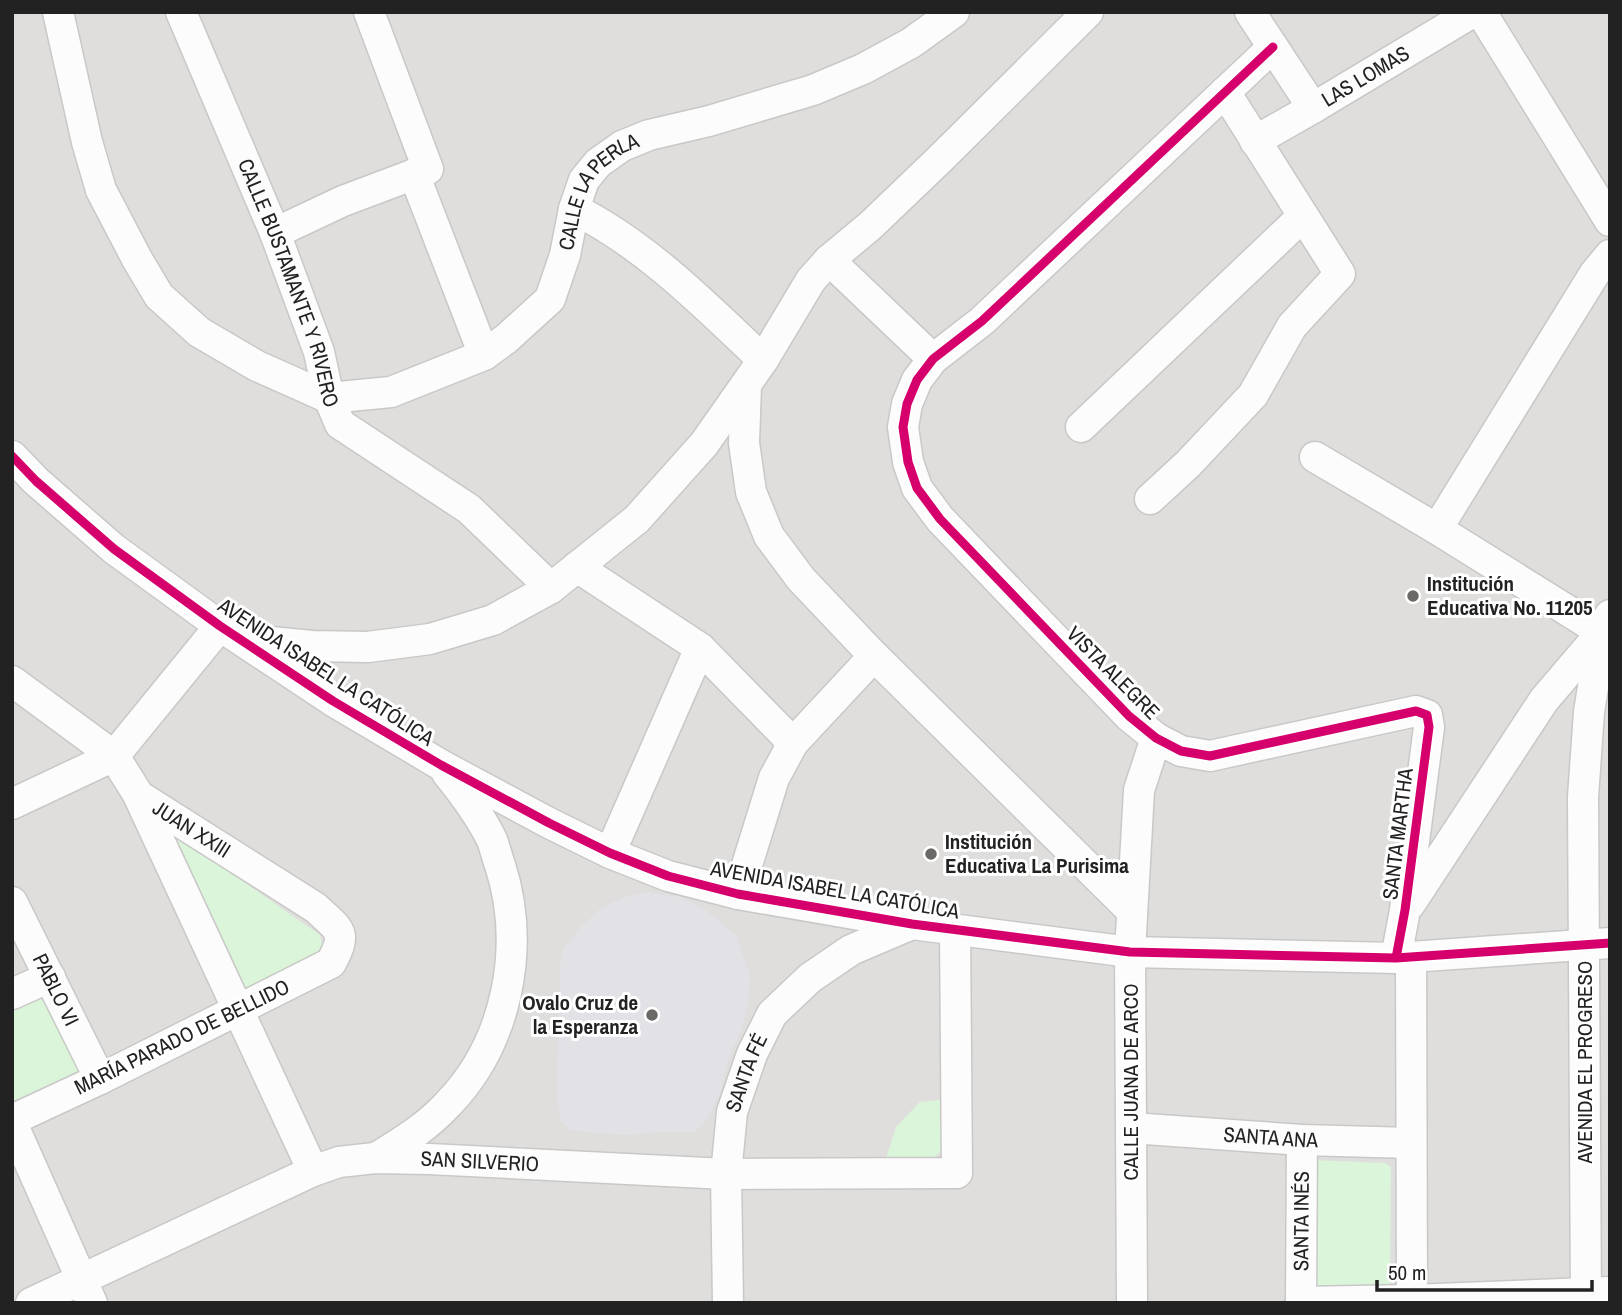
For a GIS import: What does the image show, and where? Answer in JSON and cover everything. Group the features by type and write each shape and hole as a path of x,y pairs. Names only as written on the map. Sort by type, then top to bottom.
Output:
{"street":[{"path":"58,12 87,142 101,190 159,296 211,339 257,366 329,398"},
{"name":"CALLE BUSTAMANTE Y RIVERO","path":"181,12 275,233 319,352 329,398 340,424 469,509 551,588"},
{"path":"369,12 484,355"},
{"name":"CALLE LA PERLA","path":"329,398 391,392 484,355 506,339 550,299 565,255 574,209 584,180 598,163 622,146 649,135 709,121 813,90 863,69 911,43 954,12"},
{"path":"12,804 114,756 229,632 312,646 368,647 430,639 493,620 551,588 638,519 704,444 763,360 811,280 828,260 870,226 1088,12"},
{"path":"1250,12 1313,108"},
{"name":"LAS LOMAS","path":"1255,141 1473,12"},
{"path":"1481,12 1610,221"},
{"path":"828,260 933,359 982,321 1273,47"},
{"path":"1150,499 1198,454 1253,395 1292,326 1340,274 1225,92"},
{"path":"275,233 343,201 421,171"},
{"path":"574,209 601,223 665,268 763,360"},
{"path":"1081,427 1303,216"},
{"path":"1437,529 1595,273 1610,255"},
{"name":"VISTA ALEGRE","path":"933,359 917,380 907,404 903,427 908,462 917,488 940,519 984,567 1129,716 1156,738 1181,751 1210,756 1416,711 1427,715"},
{"path":"746,385 744,443 749,480 751,492 769,536 802,579 874,656 1132,911"},
{"name":"AVENIDA ISABEL LA CATÓLICA","path":"12,456 36,481 114,550 229,632 333,701 440,765 610,853 668,876 738,894 912,924 1130,952 1404,958 1597,944"},
{"path":"1315,457 1606,624 1544,699 1405,910"},
{"path":"577,567 700,648 793,743"},
{"name":"AVENIDA EL PROGRESO","path":"1594,1296 1597,944 1583,797 1589,712 1606,624"},
{"path":"610,853 700,648"},
{"path":"738,894 774,778 793,743 874,656"},
{"name":"JUAN XXIII","path":"12,681 114,756 139,796 316,908 338,929 341,944"},
{"name":"SANTA MARTHA","path":"1412,1300 1412,1143 1404,958 1405,910 1429,727 1427,715"},
{"name":"CALLE JUANA DE ARCO","path":"1132,1303 1130,952 1139,790 1156,738"},
{"path":"376,1158 415,1135 449,1103 477,1066 497,1024 509,979 513,932 507,886 493,842 470,801 440,765"},
{"path":"139,796 313,1171"},
{"name":"PABLO VI","path":"12,902 100,1079"},
{"name":"SANTA FÉ","path":"728,1303 726,1174 732,1112 752,1054 772,1014 810,978 851,950 912,924"},
{"name":"SAN SILVERIO","path":"31,1303 87,1291 313,1171 339,1162 376,1158 429,1159 726,1174 957,1173 955,930"},
{"name":"MARÍA PARADO DE BELLIDO","path":"12,1122 331,963 341,944"},
{"path":"12,994 50,977"},
{"path":"12,1122 87,1291"},
{"name":"SANTA ANA","path":"1131,1128 1302,1140 1412,1143"},
{"name":"SANTA INÉS","path":"1301,1302 1302,1140"},
{"path":"1301,1302 1594,1296"}],"shaded area":[{"path":"12,12 1610,12 1610,1303 12,1303"},
{"name":"Ovalo Cruz de la Esperanza","path":"648,892 680,897 706,910 736,935 750,975 748,1003 742,1028 729,1058 720,1093 707,1120 695,1132 630,1135 571,1130 561,1122 557,1097 560,965 563,950 580,928 601,908 625,897"}],"green space":[{"path":"172,832 320,935 322,955 248,995 168,837"},
{"path":"49,994 86,1075 17,1106 12,1095 12,1011"},
{"path":"947,1099 944,1148 933,1159 883,1167 896,1127 920,1102"},
{"path":"1312,1160 1385,1163 1391,1167 1390,1292 1312,1295"}],"cycle path":[{"path":"1273,47 982,321 933,359 917,380 907,404 903,427 908,462 917,488 940,519 1129,716 1156,738 1181,751 1210,756 1416,711 1427,715 1429,727 1405,910 1396,958"},
{"path":"12,456 36,481 114,549 220,626 333,701 441,765 549,823 610,853 668,876 738,894 912,924 1130,952 1396,958 1610,943"}],"place":[{"name":"Institución Educativa No. 11205","path":"1413,596"},
{"name":"Institución Educativa La Purisima","path":"931,854"},
{"name":"Ovalo Cruz de la Esperanza","path":"652,1015"}]}
